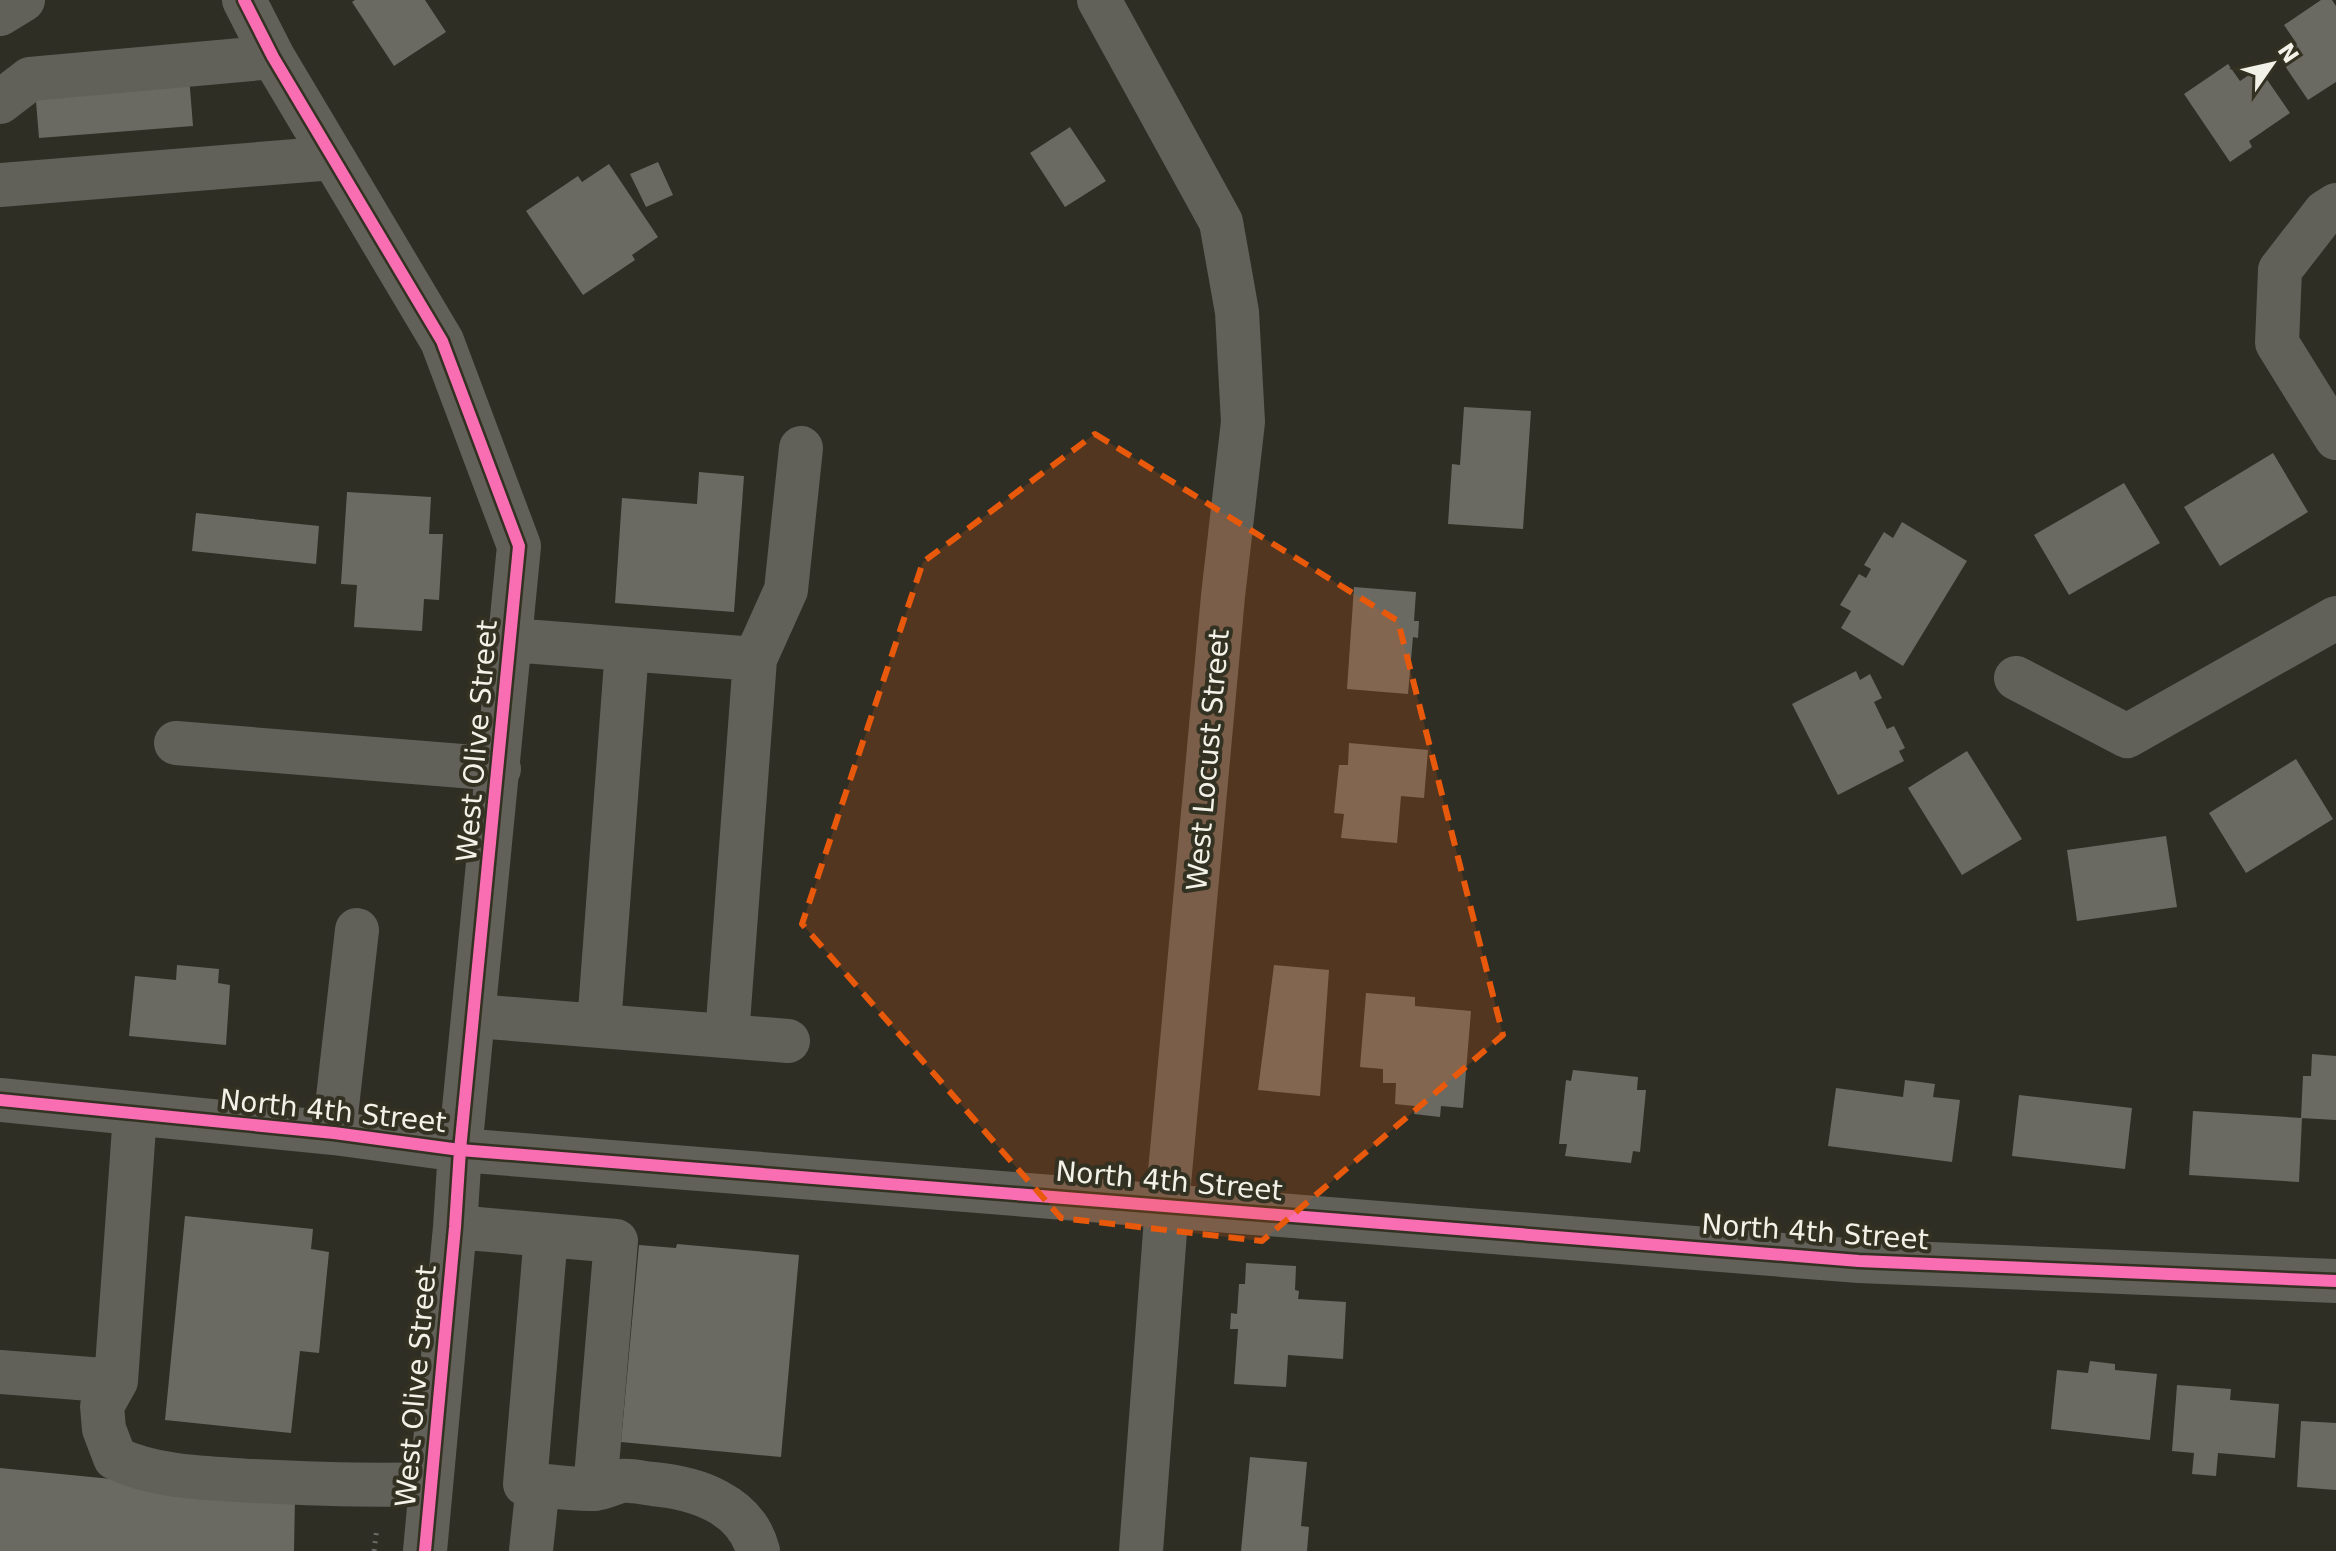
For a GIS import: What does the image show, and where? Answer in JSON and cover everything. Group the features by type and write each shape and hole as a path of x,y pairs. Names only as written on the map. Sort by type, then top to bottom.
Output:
{"street":[{"path":"0,14 23,0"},
{"name":"West Olive Street","path":"244,0 273,57 442,341 519,546 460,1150 425,1551"},
{"name":"West Locust Street","path":"1099,0 1221,222 1237,312 1243,422 1223,596 1167,1205 1141,1551"},
{"path":"0,102 30,79 273,57"},
{"path":"0,185 333,158"},
{"path":"2336,205 2325,212 2280,270 2277,343 2336,438"},
{"path":"727,1036 755,659 786,590 801,448"},
{"path":"2016,678 2127,736 2336,618"},
{"path":"511,640 755,659"},
{"path":"599,1025 627,649"},
{"path":"176,743 499,769"},
{"path":"334,1133 357,930"},
{"path":"475,1016 788,1041"},
{"name":"North 4th Street","path":"0,1100 334,1133 460,1150 1859,1261 2336,1281"},
{"path":"135,1114 116,1381 102,1406 104,1429 115,1458 139,1470 224,1479 359,1486 431,1484"},
{"path":"455,1227 616,1241 595,1489"},
{"path":"546,1235 525,1484 595,1489 623,1505 682,1512 709,1500 725,1505 743,1519 758,1551"},
{"path":"0,1372 116,1381"},
{"path":"531,1551 538,1484"}],"highlighted area":[{"path":"1095,434 1398,621 1503,1035 1262,1241 1061,1218 802,924 923,562"}],"building":[{"path":"425,0 446,32 394,66 352,2"},
{"path":"2321,0 2332,0 2336,6 2336,82 2308,100 2279,57 2297,44 2284,25"},
{"path":"2228,64 2240,81 2259,68 2290,113 2249,141 2252,147 2230,162 2184,94"},
{"path":"189,76 193,126 39,138 35,89"},
{"path":"1070,127 1106,181 1065,207 1030,153"},
{"path":"658,162 673,195 646,207 630,174"},
{"path":"609,164 658,237 632,255 635,260 583,295 526,211 578,176 582,182"},
{"path":"1464,407 1531,411 1523,529 1448,524 1452,464 1460,465"},
{"path":"2273,453 2308,512 2220,566 2184,507"},
{"path":"699,472 744,476 734,612 615,603 622,498 697,504"},
{"path":"2124,483 2160,543 2069,595 2034,535"},
{"path":"347,492 431,497 429,534 443,534 439,600 424,599 422,631 354,627 357,585 341,584"},
{"path":"196,513 319,526 316,564 192,551"},
{"path":"1902,522 1967,561 1903,666 1841,628 1851,611 1840,605 1859,574 1866,578 1871,569 1864,565 1884,532 1893,538"},
{"path":"1354,587 1416,592 1414,621 1419,621 1418,638 1413,637 1408,694 1347,689"},
{"path":"1856,671 1860,680 1870,674 1882,698 1874,702 1887,729 1894,726 1905,748 1899,751 1904,761 1838,795 1792,704"},
{"path":"1349,743 1428,750 1424,798 1401,796 1397,843 1341,838 1344,814 1334,813 1339,765 1348,765"},
{"path":"1967,751 2022,839 1962,875 1908,788"},
{"path":"2296,759 2333,819 2246,873 2209,813"},
{"path":"2166,836 2177,907 2077,921 2067,850"},
{"path":"177,965 219,969 218,983 230,985 226,1045 129,1036 135,976 176,980"},
{"path":"1274,965 1329,970 1320,1096 1258,1090"},
{"path":"1366,993 1415,997 1415,1006 1471,1011 1463,1108 1441,1106 1440,1117 1414,1114 1415,1106 1395,1104 1396,1083 1383,1083 1383,1069 1360,1067"},
{"path":"2312,1054 2336,1056 2336,1120 2301,1118 2303,1076 2311,1076"},
{"path":"1573,1070 1638,1077 1637,1090 1646,1090 1640,1152 1633,1151 1631,1163 1565,1156 1567,1144 1559,1144 1566,1080 1571,1081"},
{"path":"1905,1080 1935,1084 1933,1097 1960,1100 1952,1162 1828,1146 1836,1088 1903,1097"},
{"path":"2019,1095 2132,1108 2125,1169 2012,1156"},
{"path":"2193,1111 2302,1118 2299,1182 2189,1175"},
{"path":"185,1216 313,1229 311,1249 329,1252 319,1353 300,1351 291,1433 165,1420"},
{"path":"677,1244 799,1255 781,1457 621,1442 639,1245 676,1248"},
{"path":"1246,1263 1296,1266 1295,1290 1299,1291 1298,1299 1346,1302 1343,1359 1288,1355 1286,1387 1234,1384 1238,1329 1230,1329 1231,1313 1237,1314 1239,1284 1245,1284"},
{"path":"2090,1361 2115,1364 2115,1370 2157,1374 2150,1440 2051,1429 2057,1370 2088,1373"},
{"path":"2177,1385 2231,1389 2230,1400 2279,1404 2275,1458 2218,1453 2216,1476 2192,1474 2194,1453 2172,1451"},
{"path":"2301,1421 2336,1423 2336,1490 2297,1487"},
{"path":"1250,1457 1307,1462 1301,1526 1309,1527 1307,1551 1241,1551"},
{"path":"0,1468 295,1497 294,1551 0,1551"}],"cycle path":[{"path":"244,0 273,57 442,341 519,546 460,1150 425,1551"},
{"path":"0,1100 334,1133 460,1150 1859,1261 2336,1281"}]}
